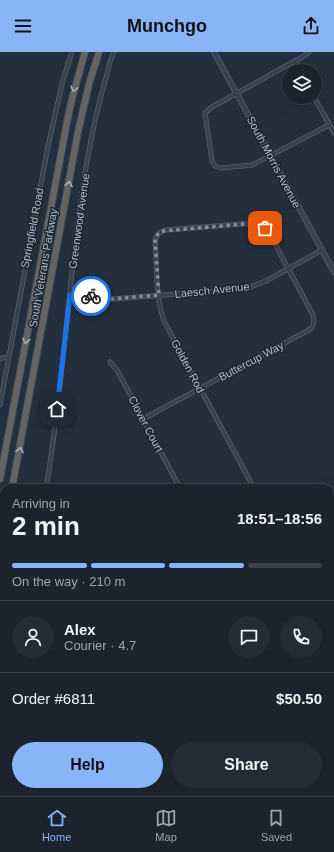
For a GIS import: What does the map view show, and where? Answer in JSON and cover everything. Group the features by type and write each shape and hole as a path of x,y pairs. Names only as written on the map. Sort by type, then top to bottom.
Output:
{"highway":[{"name":"South Veterans Parkway","path":"0,479 68,117 85,52"},
{"name":"South Veterans Parkway","path":"13,484 78,132 89,84 99,52"}],"street":[{"name":"Springfield Road","path":"0,405 47,154 63,80 72,52"},
{"name":"Greenwood Avenue","path":"47,484 59,395 80,200 88,152 102,89 114,52"},
{"name":"South Morris Avenue","path":"214,52 334,272"},
{"path":"309,52 209,109 205,113 212,161 215,166 221,168 257,164 329,125"},
{"path":"318,104 334,133"},
{"name":"Golden Rod","path":"252,484 165,323 160,308 155,240 158,234 165,230 255,223 262,225 267,230 288,269"},
{"name":"Laesch Avenue","path":"70,295 111,299 245,289 261,284 322,250"},
{"name":"Buttercup Way","path":"143,419 309,330 314,323 313,315 288,269"},
{"path":"0,359 9,356"},
{"name":"Clover Court","path":"110,362 117,370 178,484"}],"way so far":[{"path":"91,296 111,299 159,295 155,240 160,232 165,230 255,223 262,225 265,228"}],"route":[{"path":"57,409 70,295 91,296"}]}
